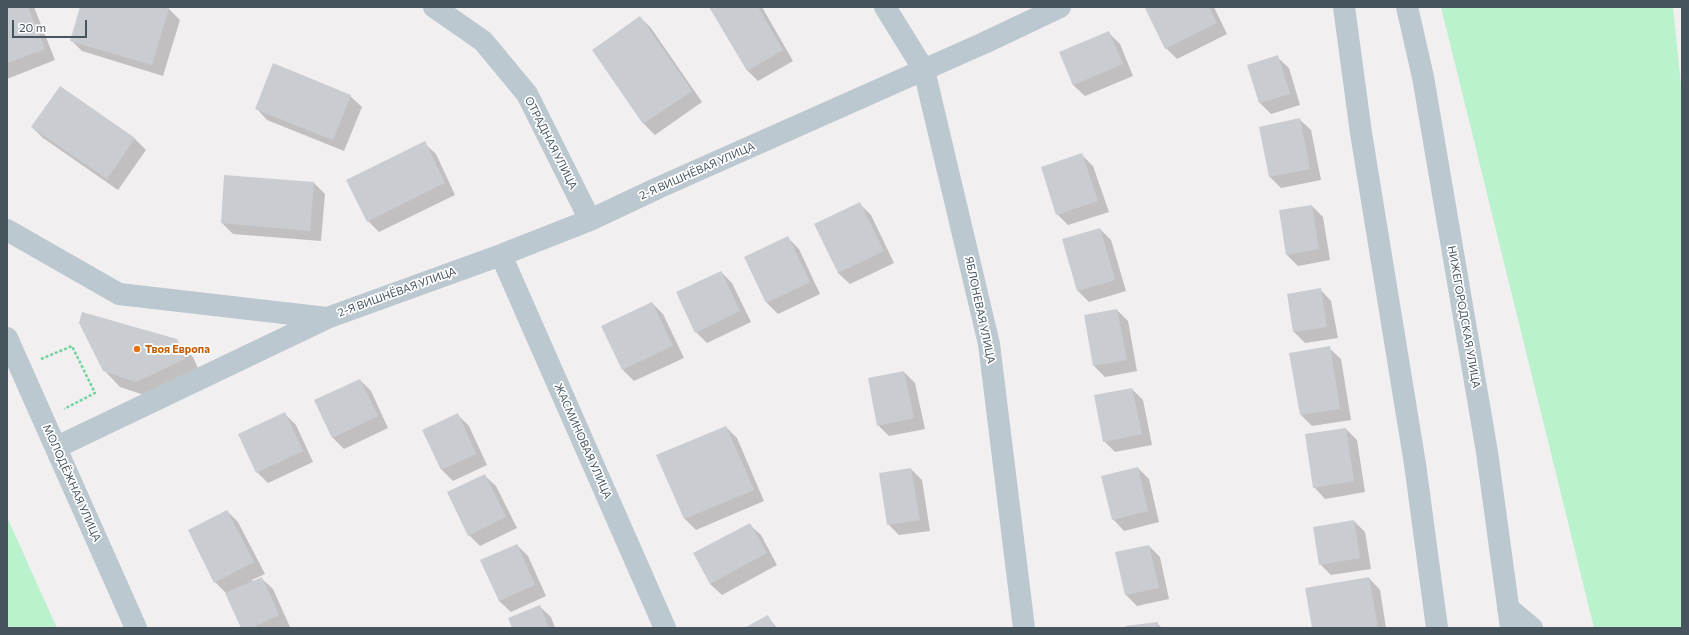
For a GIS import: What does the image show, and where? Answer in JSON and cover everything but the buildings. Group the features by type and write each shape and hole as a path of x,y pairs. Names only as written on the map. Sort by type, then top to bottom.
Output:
{"street":[{"name":"ОТРАДНАЯ УЛИЦА","path":"434,7 483,41 527,94 590,220"},
{"name":"ЯБЛОНЕВАЯ УЛИЦА","path":"885,7 924,70 989,344 1024,628"},
{"name":"2-Я ВИШНЁВАЯ УЛИЦА","path":"57,448 327,318 501,255 590,220 667,184 924,70 1060,7"},
{"path":"1344,7 1361,133 1415,464 1437,628"},
{"name":"НИЖЕГОРОДСКАЯ УЛИЦА","path":"1407,7 1425,84 1485,444 1510,618"},
{"name":"2-Я ВИШНЁВАЯ УЛИЦА","path":"7,230 119,294 327,318"},
{"name":"ЖАСМИНОВАЯ УЛИЦА","path":"501,255 665,628"},
{"name":"МОЛОДЁЖНАЯ УЛИЦА","path":"7,338 44,418 136,628"},
{"path":"1510,618 1532,628"}],"path":[{"path":"21,368 72,346 95,394 44,418"}],"green space":[{"path":"1441,7 1673,7 1682,95 1682,628 1594,628"},
{"path":"7,517 57,628 7,628"}],"place":[{"name":"Твоя Европа","path":"137,349"}]}
